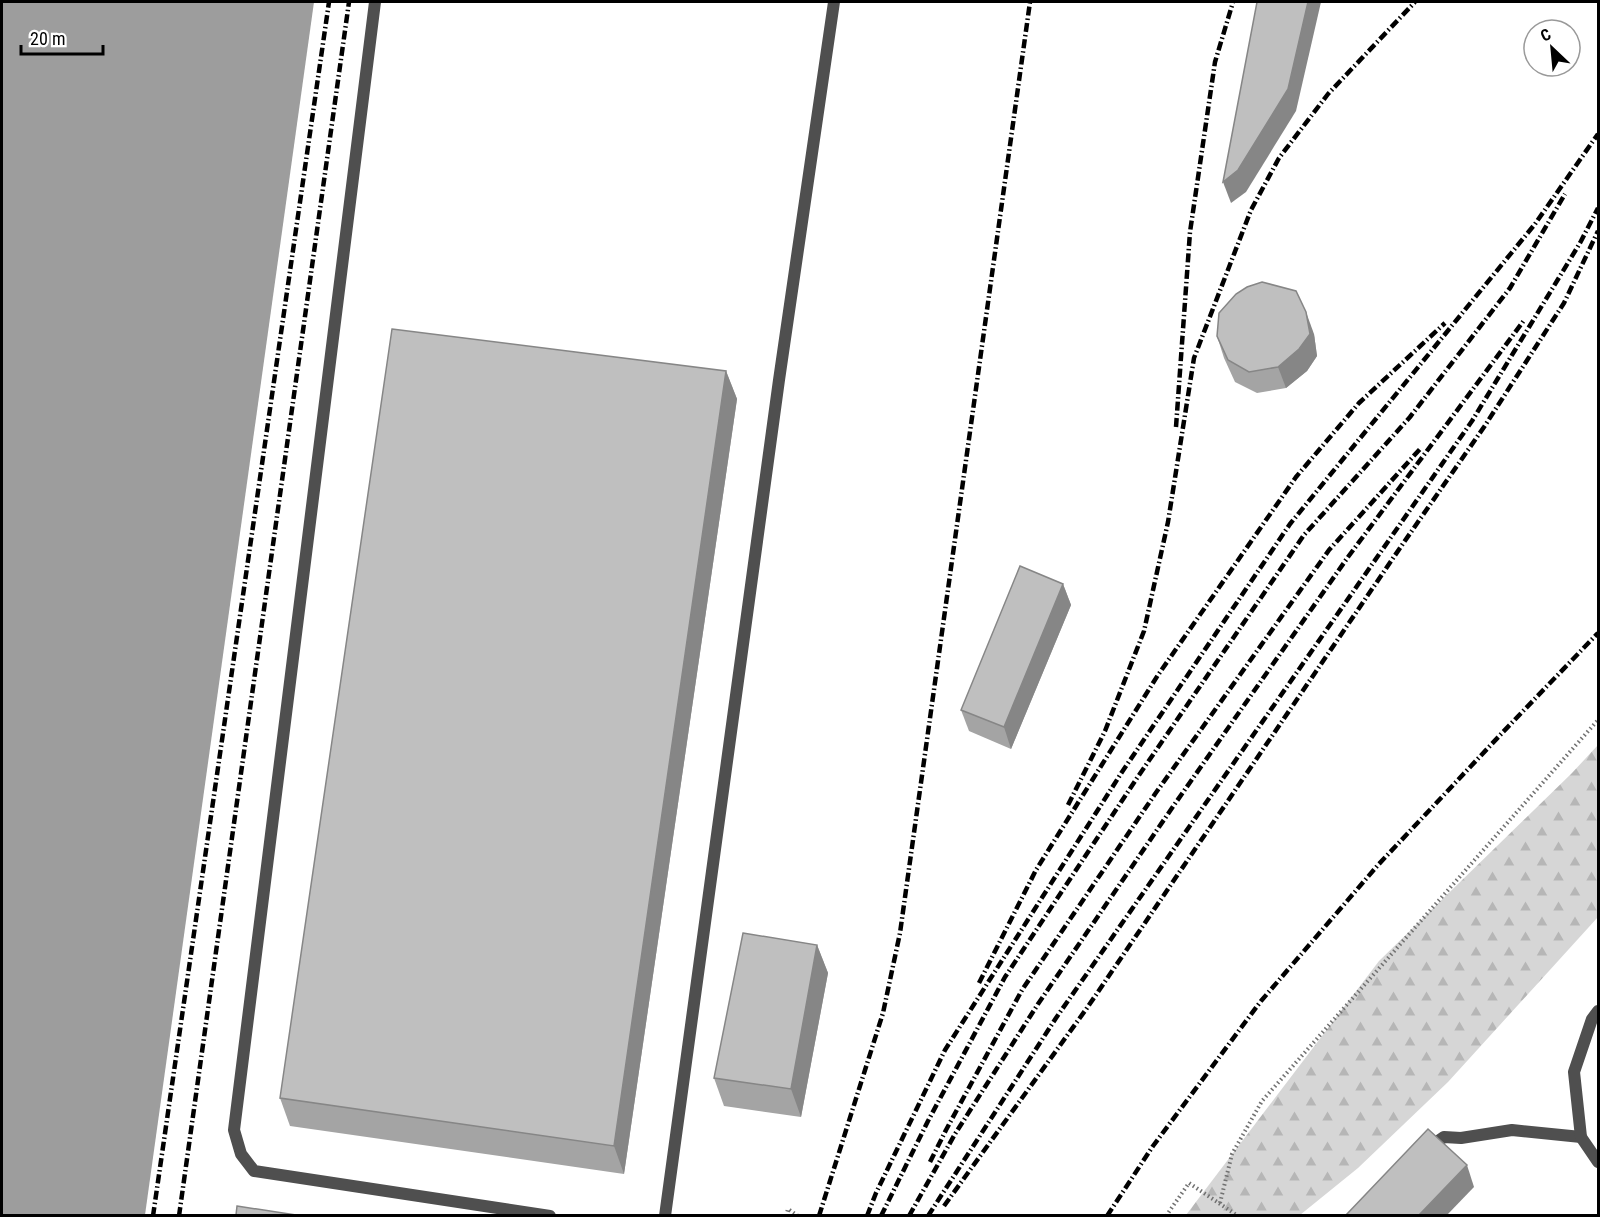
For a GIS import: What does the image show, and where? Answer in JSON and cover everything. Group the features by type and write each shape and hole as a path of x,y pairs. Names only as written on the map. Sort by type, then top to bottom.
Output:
{"street":[{"path":"375,2 234,1130 241,1155 255,1171 550,1215"},
{"path":"665,1215 777,391 834,2"},
{"path":"1599,1011 1592,1019 1574,1072 1581,1137 1599,1162"},
{"path":"1418,1156 1444,1137 1461,1138 1512,1130 1581,1137"}],"path":[{"path":"1220,1203 1232,1154 1262,1101 1599,720"},
{"path":"1166,1215 1189,1183 1238,1215"},
{"path":"786,1215 788,1209 798,1215"}],"green space":[{"path":"1598,745 1598,917 1448,1082 1358,1168 1300,1215 1186,1215 1379,961"}],"shaded area":[{"path":"2,2 314,2 145,1215 2,1215"}],"building":[{"path":"1257,2 1308,2 1288,89 1238,170 1223,182"},
{"path":"1262,282 1296,291 1306,312 1310,334 1299,349 1278,367 1249,372 1228,360 1217,336 1219,313 1236,294"},
{"path":"392,329 726,371 614,1146 280,1098"},
{"path":"1020,566 1063,584 1004,727 961,710"},
{"path":"743,933 817,945 791,1089 714,1078"},
{"path":"1428,1129 1467,1165 1419,1215 1346,1215"},
{"path":"237,1206 296,1215 236,1215"}],"railway":[{"path":"153,1216 329,2"},
{"path":"179,1216 349,2"},
{"path":"819,1216 883,1013 900,933 1030,2"},
{"path":"1176,427 1190,232 1215,62 1233,2"},
{"path":"1068,805 1105,731 1144,631 1168,522 1194,358 1251,210 1279,158 1328,94 1415,2"},
{"path":"867,1216 945,1050 1122,772 1290,524 1535,224 1598,134"},
{"path":"881,1216 928,1121 1005,977 1137,778 1304,535 1410,417 1510,288 1565,194"},
{"path":"928,1216 1056,1018 1472,421 1580,243 1598,208"},
{"path":"944,1206 1087,1008 1484,427 1564,303 1598,231"},
{"path":"909,1216 955,1134 1038,1004 1172,808 1348,557 1525,319"},
{"path":"979,983 1036,870 1158,675 1296,477 1359,403 1445,323"},
{"path":"930,1162 1022,990 1155,794 1329,550 1420,449"},
{"path":"1107,1216 1153,1146 1261,1001 1378,865 1598,633"}]}
